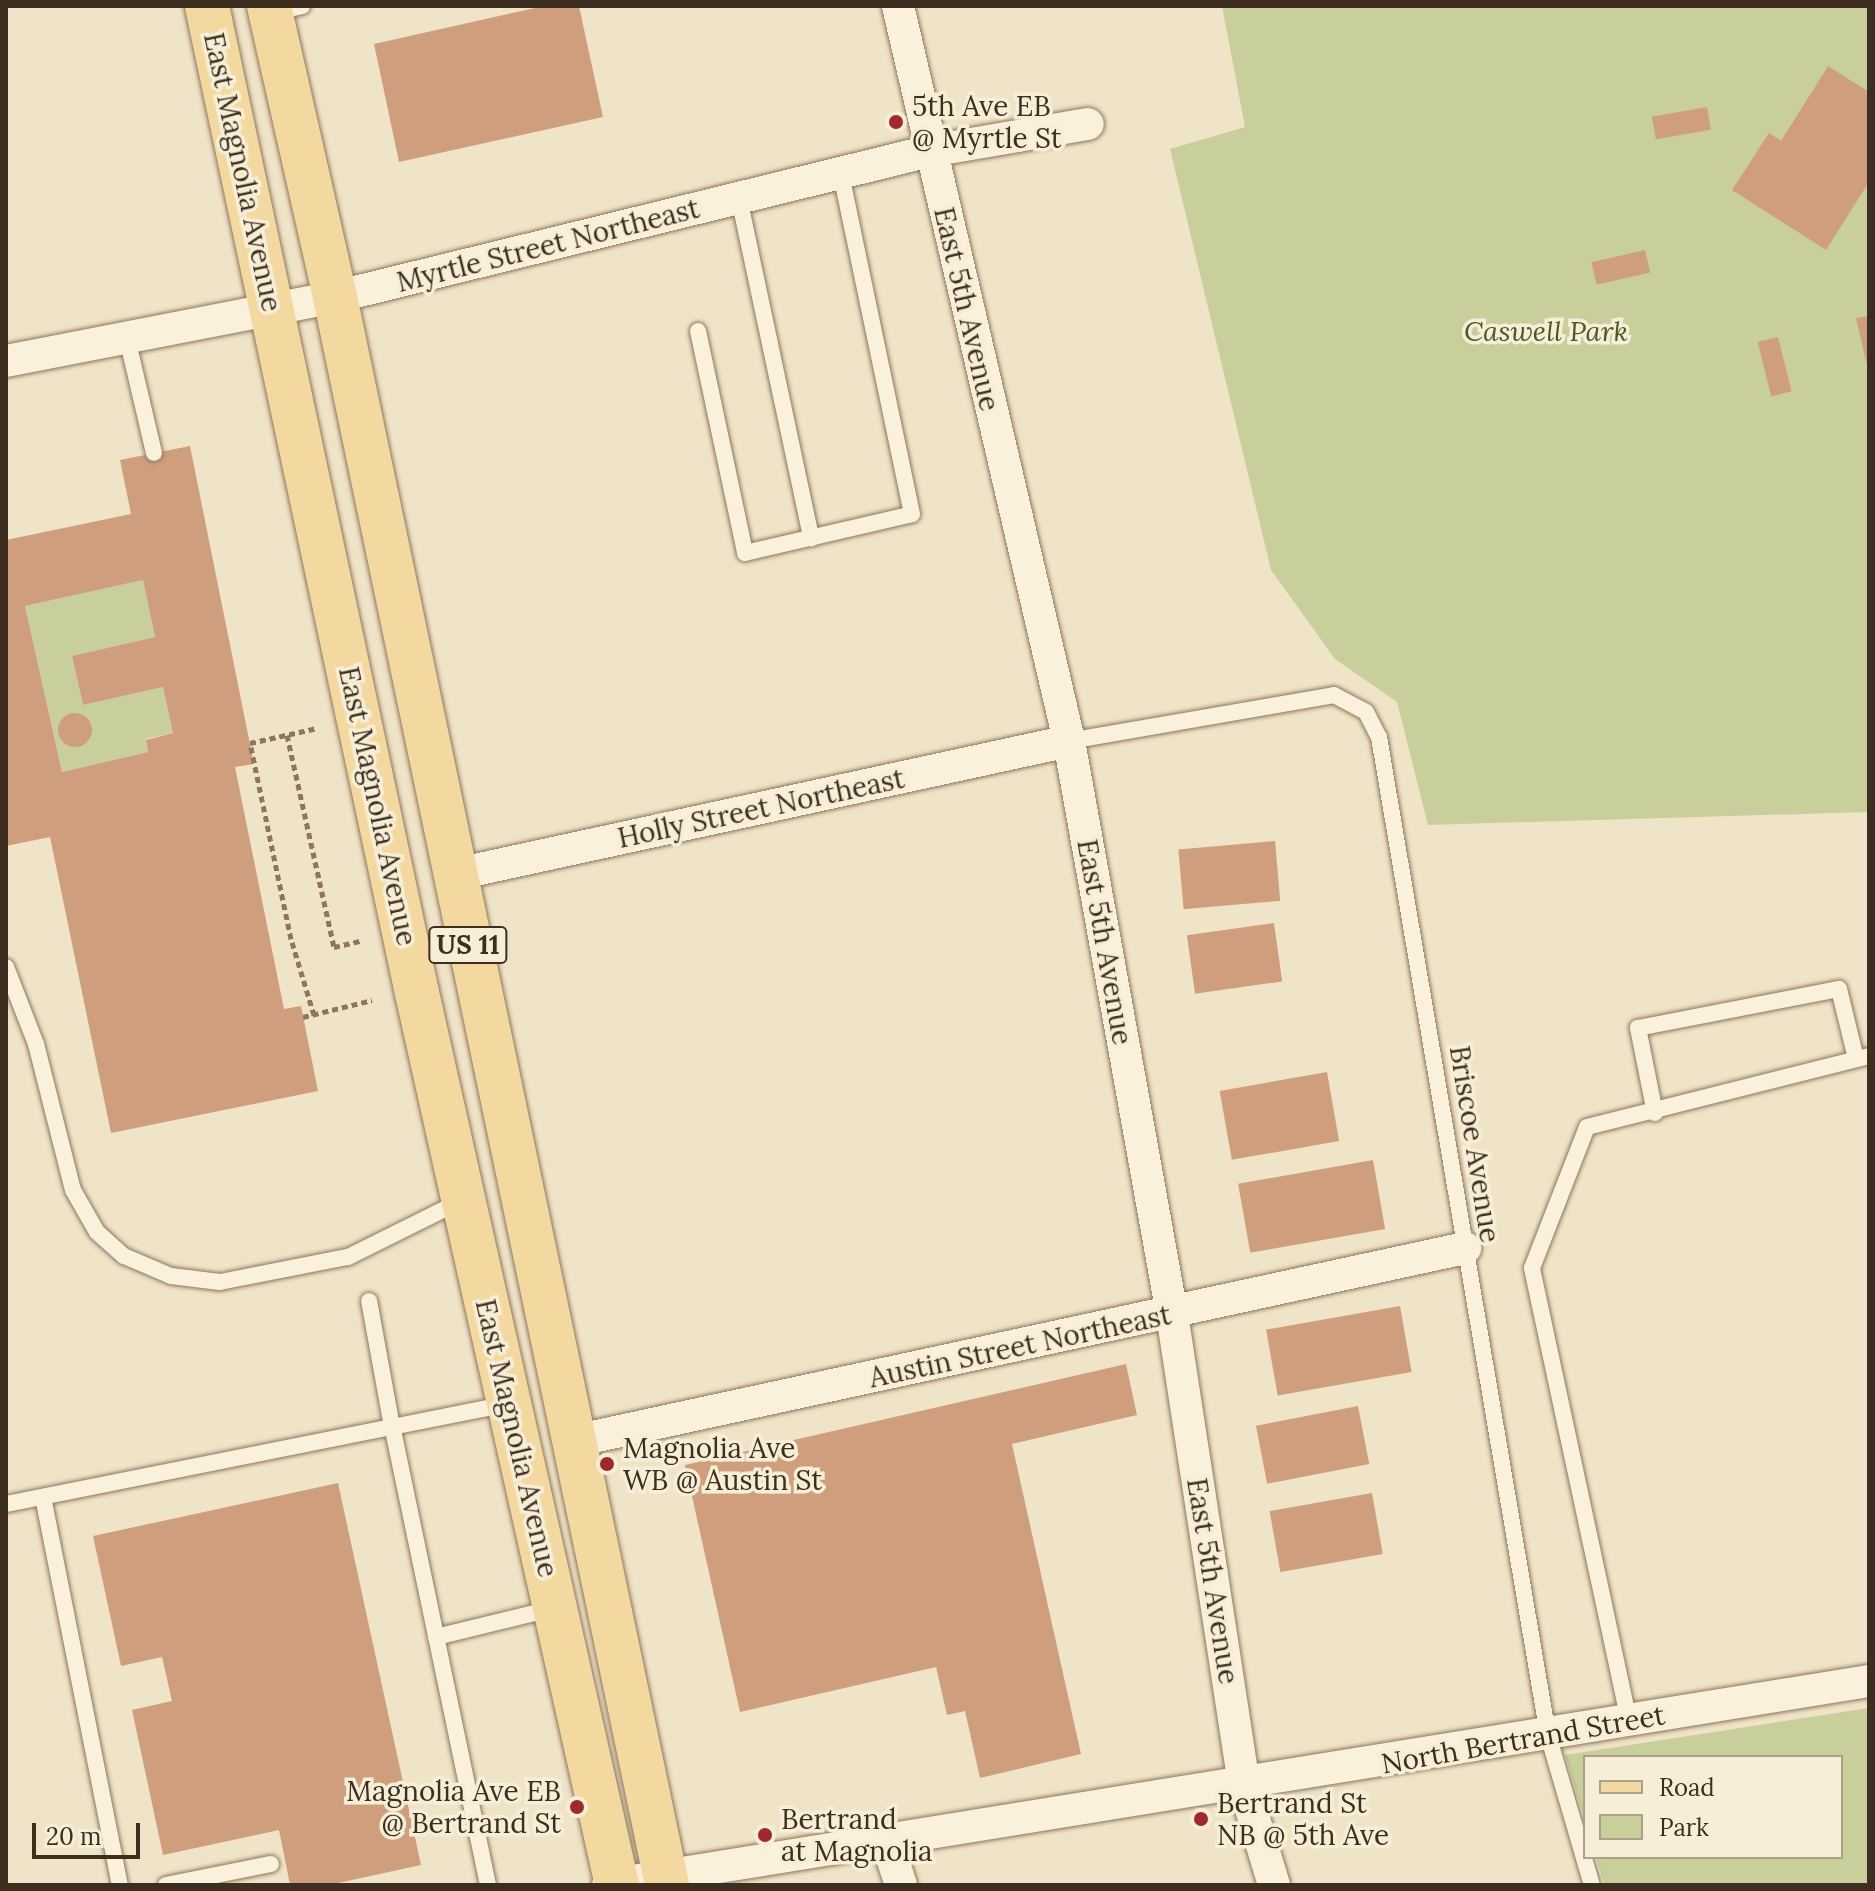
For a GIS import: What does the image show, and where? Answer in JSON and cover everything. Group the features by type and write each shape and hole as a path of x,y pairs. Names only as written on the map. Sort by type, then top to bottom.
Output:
{"main road":[{"name":"East Magnolia Avenue","path":"207,6 463,1200 556,1607 614,1885"},
{"name":"East Magnolia Avenue","path":"280,8 452,875 665,1879"}],"street":[{"name":"East 5th Avenue","path":"898,6 1069,741 1172,1314 1244,1786 1274,1885"},
{"name":"Myrtle Street Northeast","path":"6,361 335,297 930,151 1088,124"},
{"name":"Holly Street Northeast","path":"452,875 1069,741"},
{"name":"Austin Street Northeast","path":"574,1441 1172,1314 1465,1248"},
{"name":"North Bertrand Street","path":"614,1885 1244,1786 1869,1681"},
{"path":"887,1842 901,1885"}],"lane":[{"path":"698,331 745,553 912,514 841,173"},
{"path":"739,198 811,538"},
{"path":"127,338 154,453"},
{"name":"Briscoe Avenue","path":"1069,741 1297,698 1334,695 1366,712 1379,737 1395,814 1548,1735 1583,1854"},
{"path":"6,967 36,1044 73,1190 97,1232 124,1256 171,1276 220,1282 348,1257 463,1200"},
{"path":"1629,1721 1532,1268 1587,1127 1655,1113 1862,1057 1839,989 1638,1028 1655,1113"},
{"path":"369,1301 392,1427 488,1885"},
{"path":"6,1504 509,1403"},
{"path":"43,1497 120,1885"},
{"path":"436,1637 556,1607"},
{"name":"Briscoe Avenue","path":"1584,1859 1592,1885"},
{"path":"166,1885 271,1864"}],"path":[{"path":"314,1015 291,939 250,743 317,728"},
{"path":"287,735 334,947 360,941"},
{"path":"303,1017 372,1000"}],"green space":[{"name":"Caswell Park","path":"1222,6 1869,6 1869,812 1428,825 1397,702 1335,659 1271,570 1170,149 1245,127"},
{"path":"143,580 155,637 72,656 83,705 163,687 173,733 146,739 148,752 62,772 25,606"},
{"path":"1869,1708 1869,1885 1605,1885 1597,1859 1843,1859 1843,1755 1583,1755 1583,1814 1565,1755"}],"building":[{"path":"544,6 579,6 603,117 399,162 374,44"},
{"path":"1828,66 1869,92 1869,182 1826,250 1732,190 1769,133 1781,141"},
{"path":"1707,107 1711,130 1656,139 1652,117"},
{"path":"1645,250 1650,272 1597,285 1591,262"},
{"path":"1869,316 1869,370 1868,370 1856,318"},
{"path":"1778,337 1792,391 1771,396 1758,342"},
{"path":"190,446 254,764 235,767 284,1009 301,1006 318,1091 111,1133 50,837 6,846 6,540 131,514 120,460","holes":["143,580 155,637 72,656 83,705 163,687 173,733 146,740 148,752 62,772 25,606"]},
{"path":"75,713 87,718 92,730 87,742 75,747 63,742 58,730 63,718"},
{"path":"1275,841 1280,901 1184,909 1178,849"},
{"path":"1274,923 1282,981 1195,994 1187,935"},
{"path":"1327,1072 1339,1141 1232,1160 1220,1091"},
{"path":"1373,1160 1385,1229 1250,1253 1238,1184"},
{"path":"1400,1306 1412,1372 1278,1396 1266,1330"},
{"path":"1126,1364 1137,1415 1012,1444 1081,1754 980,1778 965,1711 947,1715 936,1667 740,1712 685,1465"},
{"path":"1358,1406 1369,1464 1267,1484 1256,1426"},
{"path":"338,1483 421,1865 329,1885 290,1885 279,1830 163,1855 132,1710 172,1701 162,1657 121,1666 93,1536"},
{"path":"1372,1493 1383,1554 1280,1572 1270,1511"}],"place":[{"name":"5th Ave EB @ Myrtle St","path":"896,122"},
{"name":"Magnolia Ave WB @ Austin St","path":"607,1464"},
{"name":"Magnolia Ave EB @ Bertrand St","path":"577,1807"},
{"name":"Bertrand St NB @ 5th Ave","path":"1201,1819"},
{"name":"Bertrand at Magnolia","path":"765,1835"}]}
